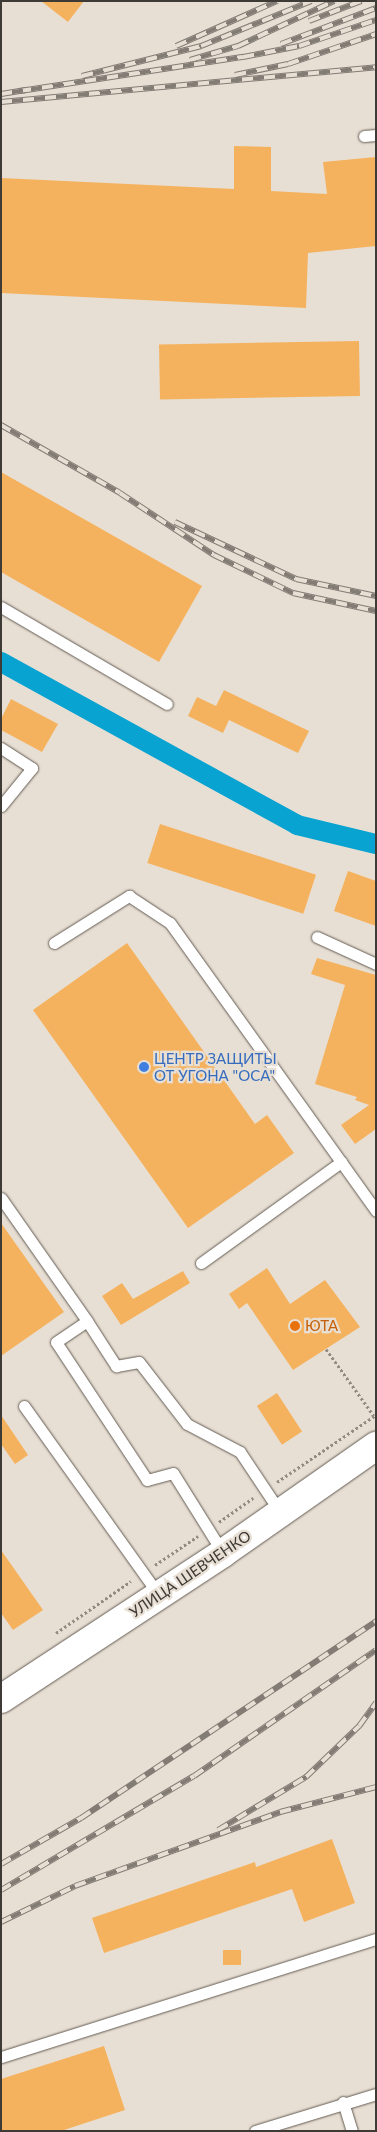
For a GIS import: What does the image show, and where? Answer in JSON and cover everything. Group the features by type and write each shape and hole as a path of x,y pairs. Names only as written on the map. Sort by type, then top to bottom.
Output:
{"street":[{"name":"УЛИЦА ШЕВЧЕНКО","path":"1,1699 223,1553 273,1501 376,1446"}],"lane":[{"path":"1,607 167,704"},
{"path":"1,748 32,768 1,806"},
{"path":"54,943 129,896 170,923 376,1211"},
{"path":"317,937 376,964"},
{"path":"201,1263 341,1162"},
{"path":"1,1198 116,1366 139,1362 187,1424 240,1452 273,1501"},
{"path":"87,1321 56,1342 147,1480 173,1473 223,1553"},
{"path":"24,1406 159,1595"},
{"path":"1,2057 376,1939"},
{"path":"256,2131 343,2102 376,2094"},
{"path":"343,2102 352,2131"}],"path":[{"path":"48,1638 208,1529 273,1501 375,1416 326,1349"}],"building":[{"path":"41,1 84,1 68,22"},
{"path":"234,146 271,147 271,191 327,194 323,162 376,157 376,246 308,253 306,308 1,293 1,178 234,189"},
{"path":"359,341 360,396 160,399 159,344"},
{"path":"1,472 202,586 159,662 1,572"},
{"path":"224,690 309,731 298,753 229,720 223,733 188,716 197,697 216,706"},
{"path":"11,699 58,724 42,752 1,730 1,719"},
{"path":"160,824 316,875 303,914 147,863"},
{"path":"348,871 376,881 376,926 334,911"},
{"name":"ЦЕНТР ЗАЩИТЫ ОТ УГОНА \"ОСА\"","path":"127,943 255,1124 267,1115 294,1153 188,1228 33,1010"},
{"path":"317,958 376,975 376,1129 355,1144 341,1125 369,1105 355,1100 357,1097 315,1084 345,985 311,974"},
{"path":"1,1223 64,1312 1,1356"},
{"path":"267,1268 290,1304 325,1280 360,1327 293,1370 247,1303 239,1309 229,1294"},
{"path":"183,1271 190,1283 121,1325 102,1296 122,1283 133,1299"},
{"path":"277,1393 302,1432 282,1445 257,1406"},
{"path":"1,1415 28,1455 15,1464 1,1444"},
{"path":"1,1550 43,1610 13,1630 1,1613"},
{"path":"332,1839 355,1903 304,1922 292,1889 104,1953 92,1918 255,1862 256,1867"},
{"path":"223,1950 241,1950 241,1965 223,1965"},
{"path":"104,2046 125,2110 61,2131 1,2131 1,2079"}],"waterway":[{"path":"1,662 297,825 376,844"}],"railway":[{"path":"176,46 277,1"},
{"path":"82,76 201,46 311,1"},
{"path":"190,60 238,46 334,1"},
{"path":"309,21 361,1"},
{"path":"281,44 376,8"},
{"path":"20,91 243,57 299,46 376,20"},
{"path":"235,75 288,64 376,34"},
{"path":"1,102 376,67"},
{"path":"1,94 26,90"},
{"path":"1,425 120,493 214,555 293,593 376,611"},
{"path":"175,522 296,579 376,596"},
{"path":"1,1864 81,1818 376,1621"},
{"path":"1,1890 194,1776 376,1650"},
{"path":"218,1830 306,1777 359,1726 376,1703"},
{"path":"1,1922 75,1886 280,1812 376,1787"}],"place":[{"name":"ЦЕНТР ЗАЩИТЫ ОТ УГОНА \"ОСА\"","path":"144,1067"},
{"name":"ЮТА","path":"295,1326"}]}
